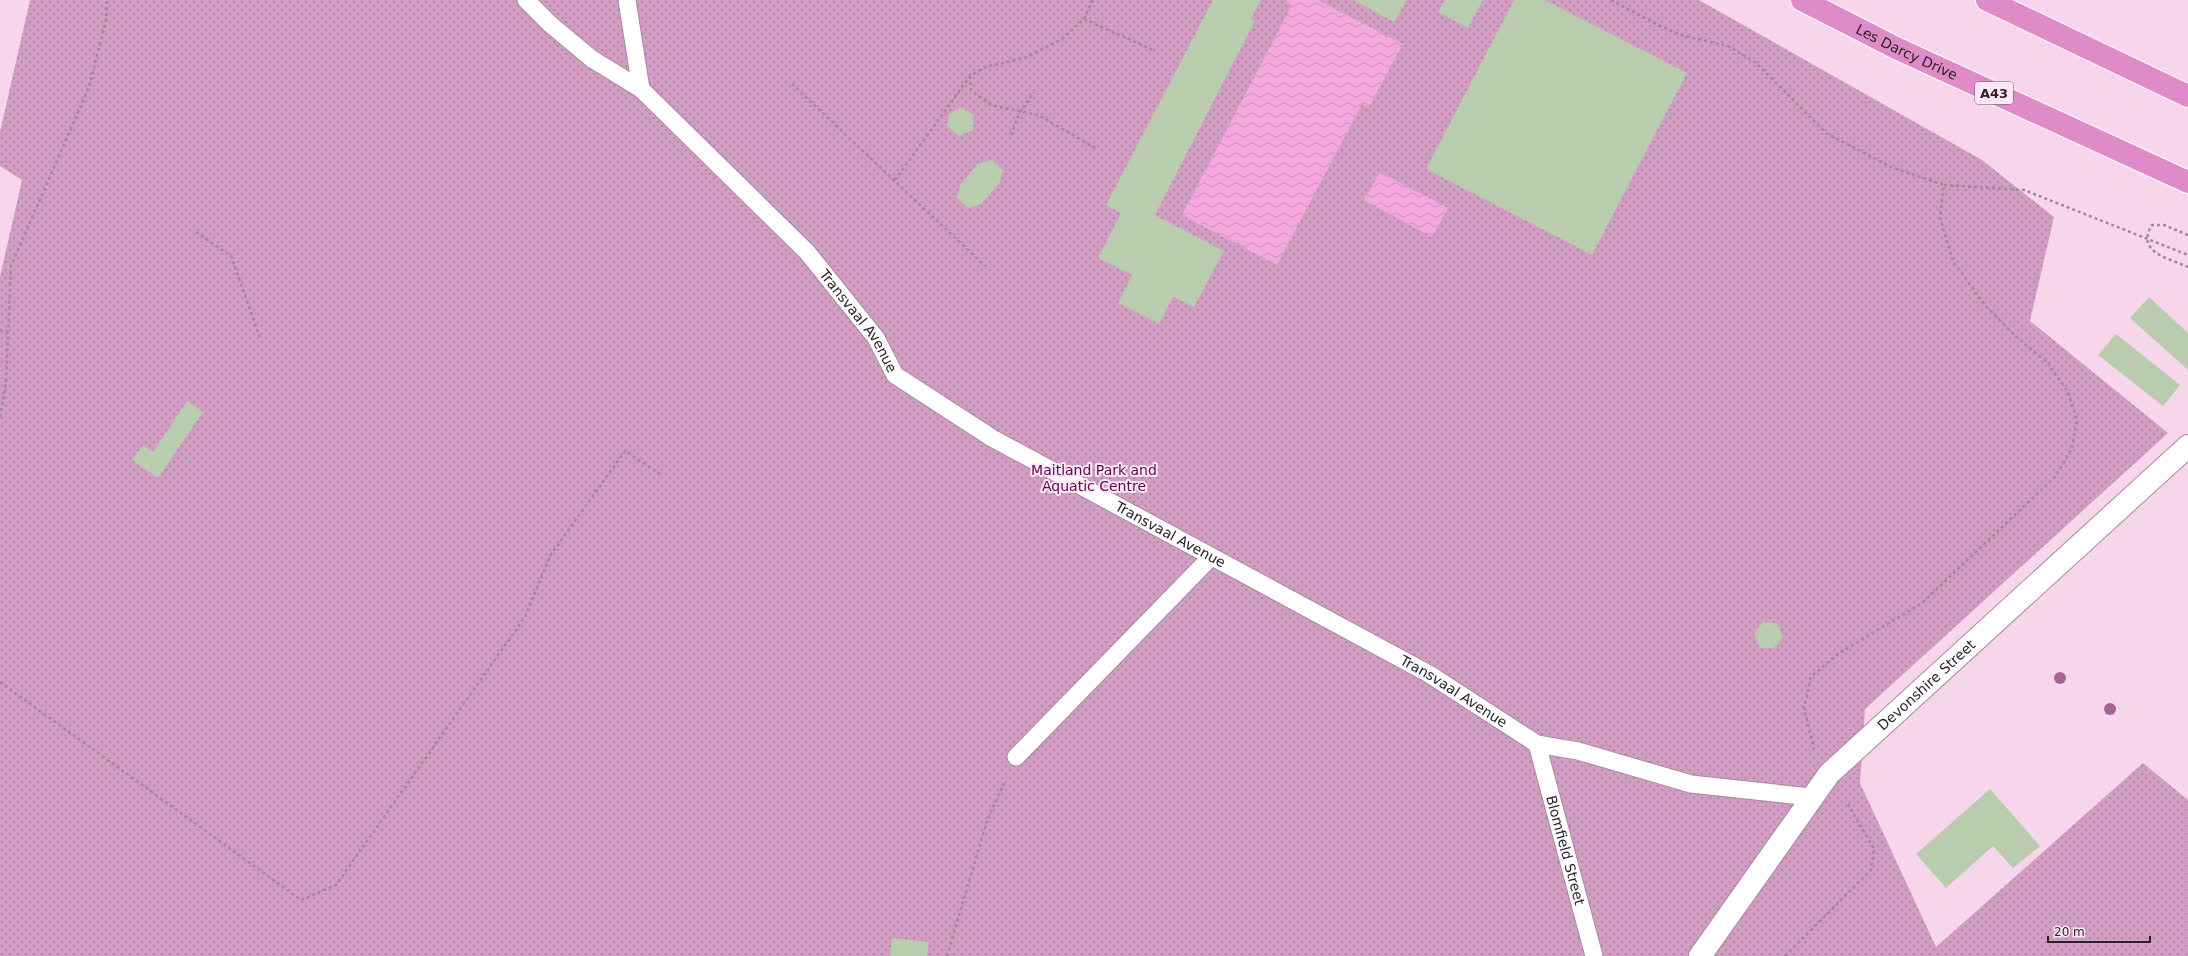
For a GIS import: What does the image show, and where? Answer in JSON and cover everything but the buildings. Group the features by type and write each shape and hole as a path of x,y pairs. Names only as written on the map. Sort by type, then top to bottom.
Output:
{"highway":[{"name":"Les Darcy Drive","path":"1802,0 1896,48 2188,182"},
{"path":"1987,0 2188,96"}],"street":[{"name":"Devonshire Street","path":"1700,956 1811,797 1829,774 2188,446"}],"lane":[{"name":"Transvaal Avenue","path":"526,0 550,24 592,59 641,89 807,252 876,338 895,375 992,438 1211,558 1429,674 1537,744 1578,751 1691,784 1811,797"},
{"path":"627,0 641,89"},
{"path":"1016,757 1211,558"},
{"name":"Blomfield Street","path":"1537,744 1594,956"}],"path":[{"path":"0,417 6,382 11,266 89,87 106,20 107,0"},
{"path":"895,180 970,76 986,67 1025,58 1062,40 1084,19 1093,0"},
{"path":"1611,0 1658,25 1681,35 1728,46 1755,62 1826,133 1891,167 1944,185 2024,190 2188,255"},
{"path":"1084,19 1153,50"},
{"path":"970,76 971,90 991,105 1038,115 1098,150"},
{"path":"792,84 985,266"},
{"path":"1011,135 1020,112 1034,92"},
{"path":"1784,956 1871,870 1874,849 1813,747 1804,708 1811,677 1838,654 1922,603 2055,476 2072,448 2077,420 2068,392 2048,364 2015,336 1984,304 1953,261 1940,217 1944,185"},
{"path":"2188,235 2164,225 2152,225 2146,234 2146,243 2152,251 2188,267"},
{"path":"196,232 231,256 260,337"},
{"path":"0,330 7,331"},
{"path":"0,682 301,900 336,885 525,617 550,556 625,451 663,476"},
{"path":"947,956 987,822 1016,757"}],"green space":[{"name":"Maitland Park and Aquatic Centre","path":"30,0 1699,0 1982,160 2054,217 2030,321 2168,433 1865,709 1860,783 1936,947 2143,763 2188,800 2188,956 0,956 0,277 22,180 0,166 0,132"}],"water":[{"path":"1287,0 1318,0 1403,44 1369,107 1362,104 1277,265 1182,215 1292,5 1286,2"},
{"path":"1380,172 1448,208 1432,237 1364,200"}]}
